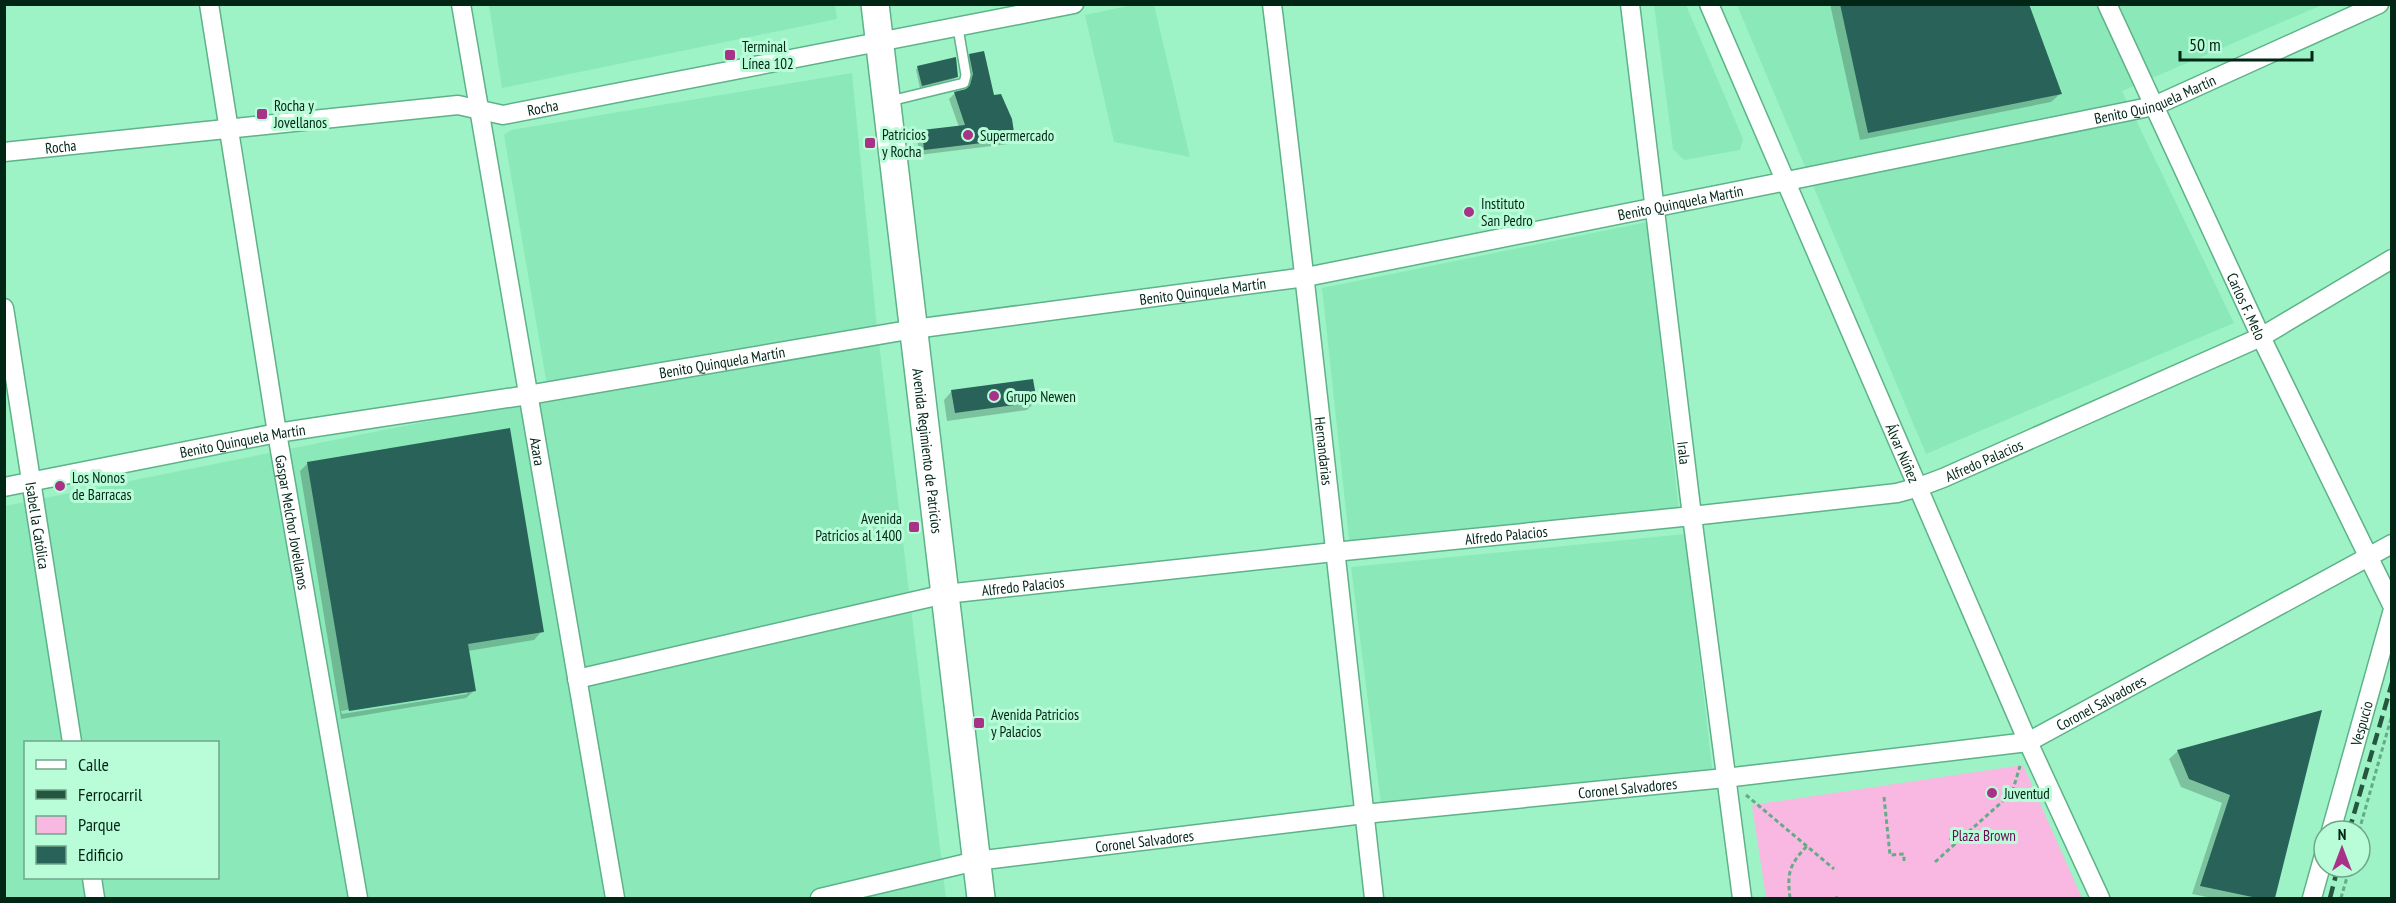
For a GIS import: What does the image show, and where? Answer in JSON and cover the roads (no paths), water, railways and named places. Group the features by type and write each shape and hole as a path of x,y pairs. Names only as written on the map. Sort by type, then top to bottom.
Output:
{"main road":[{"name":"Avenida Regimiento de Patricios","path":"875,4 981,898"}],"street":[{"name":"Gaspar Melchor Jovellanos","path":"208,4 277,433 358,898"},
{"name":"Azara","path":"462,4 615,898"},
{"name":"Rocha","path":"4,152 458,105 503,115 880,44 1074,4"},
{"name":"Hernandarias","path":"1272,4 1306,277 1334,552 1374,898"},
{"name":"Irala","path":"1630,4 1692,516 1742,898"},
{"name":"Álvar Núñez","path":"1709,4 2028,742 2100,898"},
{"name":"Carlos F. Melo","path":"2107,4 2262,337 2391,605"},
{"name":"Benito Quinquela Martín","path":"4,487 277,433 528,394 914,329 1306,277 1787,181 2154,106 2379,4"},
{"name":"Alfredo Palacios","path":"577,679 945,594 1882,496 1919,487 2262,337 2391,259"},
{"name":"Isabel la Católica","path":"4,308 72,741"},
{"name":"Coronel Salvadores","path":"820,898 976,861 1364,814 1725,778 2028,742 2391,544"},
{"name":"Vespucio","path":"2334,819 2391,613"},
{"path":"92,879 95,898"},
{"path":"2312,898 2317,879"}],"lane":[{"path":"888,102 964,83 966,75 958,28"}],"railway":[{"path":"2352,819 2392,683"},
{"path":"2330,898 2335,879"}],"place":[{"name":"Terminal Línea 102","path":"730,55"},
{"name":"Rocha y Jovellanos","path":"262,114"},
{"name":"Supermercado","path":"968,135"},
{"name":"Patricios y Rocha","path":"870,143"},
{"name":"Instituto San Pedro","path":"1469,212"},
{"name":"Grupo Newen","path":"994,396"},
{"name":"Los Nonos de Barracas","path":"60,486"},
{"name":"Avenida Patricios al 1400","path":"914,527"},
{"name":"Avenida Patricios y Palacios","path":"979,723"},
{"name":"Juventud","path":"1992,793"}],"park label":[{"name":"Plaza Brown","path":"1984,835"}]}
